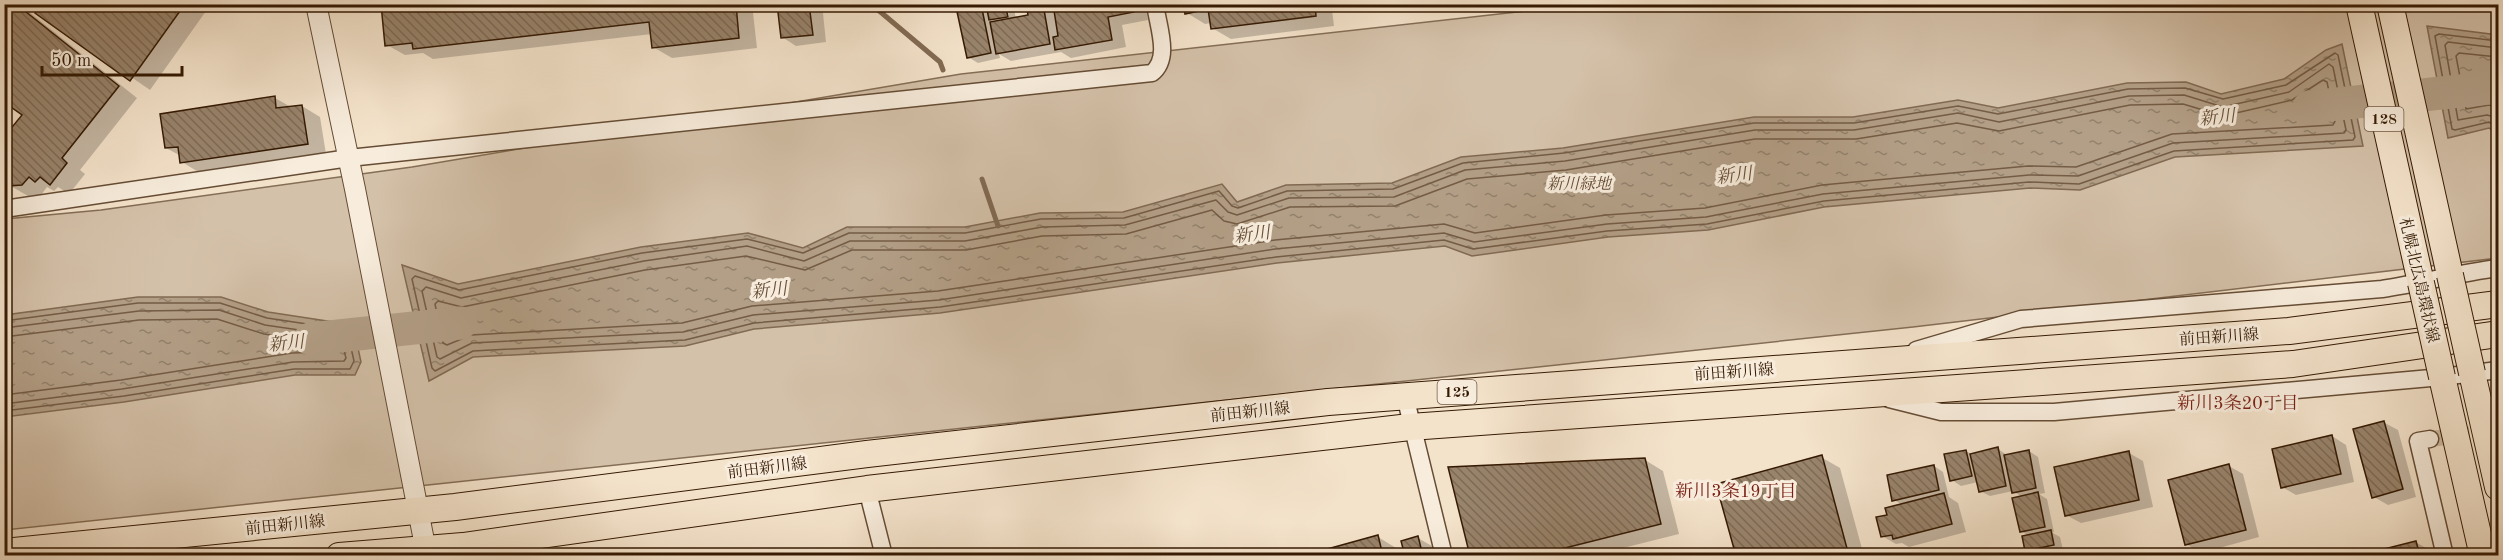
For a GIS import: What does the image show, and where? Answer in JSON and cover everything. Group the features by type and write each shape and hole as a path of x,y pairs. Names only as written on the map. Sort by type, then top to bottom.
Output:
{"main road":[{"name":"札幌北広島環状線","path":"2359,4 2483,555"},
{"name":"札幌北広島環状線","path":"2390,4 2499,487"},
{"name":"前田新川線","path":"4,552 418,511 867,454 1304,404 2289,331 2499,304"},
{"name":"前田新川線","path":"339,555 427,552 867,489 1306,437 1410,427 2293,364 2499,334"}],"street":[{"path":"316,4 427,552"},
{"path":"4,209 349,158 1152,73 1160,66 1163,55 1155,4"},
{"path":"1882,360 2021,319 2382,289 2421,283 2450,274 2499,268"},
{"path":"1873,395 1941,412 2054,412 2499,370"},
{"path":"1404,396 1444,555"},
{"path":"2430,440 2418,441 2445,555"},
{"path":"867,489 884,555"}],"green space":[{"name":"新川緑地","path":"1580,5 2498,5 2498,258 1913,327 5,530 5,219 101,210 412,167 961,74"}],"water":[{"path":"2427,26 2498,35 2498,135 2489,128 2448,138"},
{"path":"2342,44 2363,146 2175,157 2080,190 2030,188 1824,207 1708,230 1608,237 1472,256 1445,246 1277,263 940,313 754,329 685,346 473,357 429,381 402,265 458,284 641,247 748,233 803,248 847,227 965,227 1040,213 1123,212 1222,184 1237,202 1286,185 1392,183 1461,157 1563,148 1754,117 1853,117 1958,100 1998,108 2127,83 2186,82 2221,94 2284,79 2326,50"},
{"path":"138,297 221,297 268,312 353,325 361,362 355,375 295,375 124,402 5,417 5,315"}],"building":[{"path":"4,4 16,4 119,86 62,158 67,163 50,185 40,177 35,182 29,177 22,185 4,184 4,137 22,115 4,102"},
{"path":"40,4 185,4 130,81 35,13"},
{"path":"381,4 736,4 739,38 652,48 649,22 413,49 412,43 385,46"},
{"path":"777,4 809,4 813,35 781,38"},
{"path":"981,4 991,53 967,58 956,7"},
{"path":"986,4 1005,4 1008,17 989,20"},
{"path":"1026,4 1043,4 1050,44 996,54 990,22 1028,15"},
{"path":"1053,4 1133,4 1134,12 1108,17 1112,40 1055,50 1053,37 1058,36"},
{"path":"1183,4 1315,4 1316,16 1211,29 1208,9 1185,14"},
{"path":"275,96 276,108 302,105 308,144 180,163 178,147 165,148 160,114"},
{"path":"2384,421 2403,489 2372,498 2353,429"},
{"path":"2332,435 2341,474 2281,488 2272,449"},
{"path":"1998,447 2006,486 1979,492 1970,454"},
{"path":"1966,450 1972,476 1950,481 1944,454"},
{"path":"2029,450 2036,488 2012,493 2004,455"},
{"path":"2129,451 2139,500 2065,516 2054,467"},
{"path":"1822,455 1849,556 1736,556 1716,484"},
{"path":"1645,458 1661,524 1533,556 1470,556 1448,467"},
{"path":"2229,464 2246,530 2185,545 2168,480"},
{"path":"1934,465 1939,490 1892,501 1887,475"},
{"path":"2038,492 2045,527 2020,532 2012,498"},
{"path":"1944,493 1952,524 1893,539 1892,535 1881,537 1876,517 1887,515 1885,508"},
{"path":"2051,530 2054,545 2025,551 2022,536"},
{"path":"1378,535 1383,556 1302,556"},
{"path":"1418,536 1423,556 1405,556 1401,541"},
{"path":"2416,541 2420,556 2386,556 2384,549"}],"waterway":[{"path":"871,4 940,62 943,70"},
{"name":"新川","path":"2309,107 2498,87"},
{"path":"982,179 998,226"},
{"name":"新川","path":"310,339 461,323"}],"tunnel":[{"path":"2430,439 2498,431"}],"district":[{"name":"新川3条20丁目","path":"2238,403"},
{"name":"新川3条19丁目","path":"1736,491"}]}
